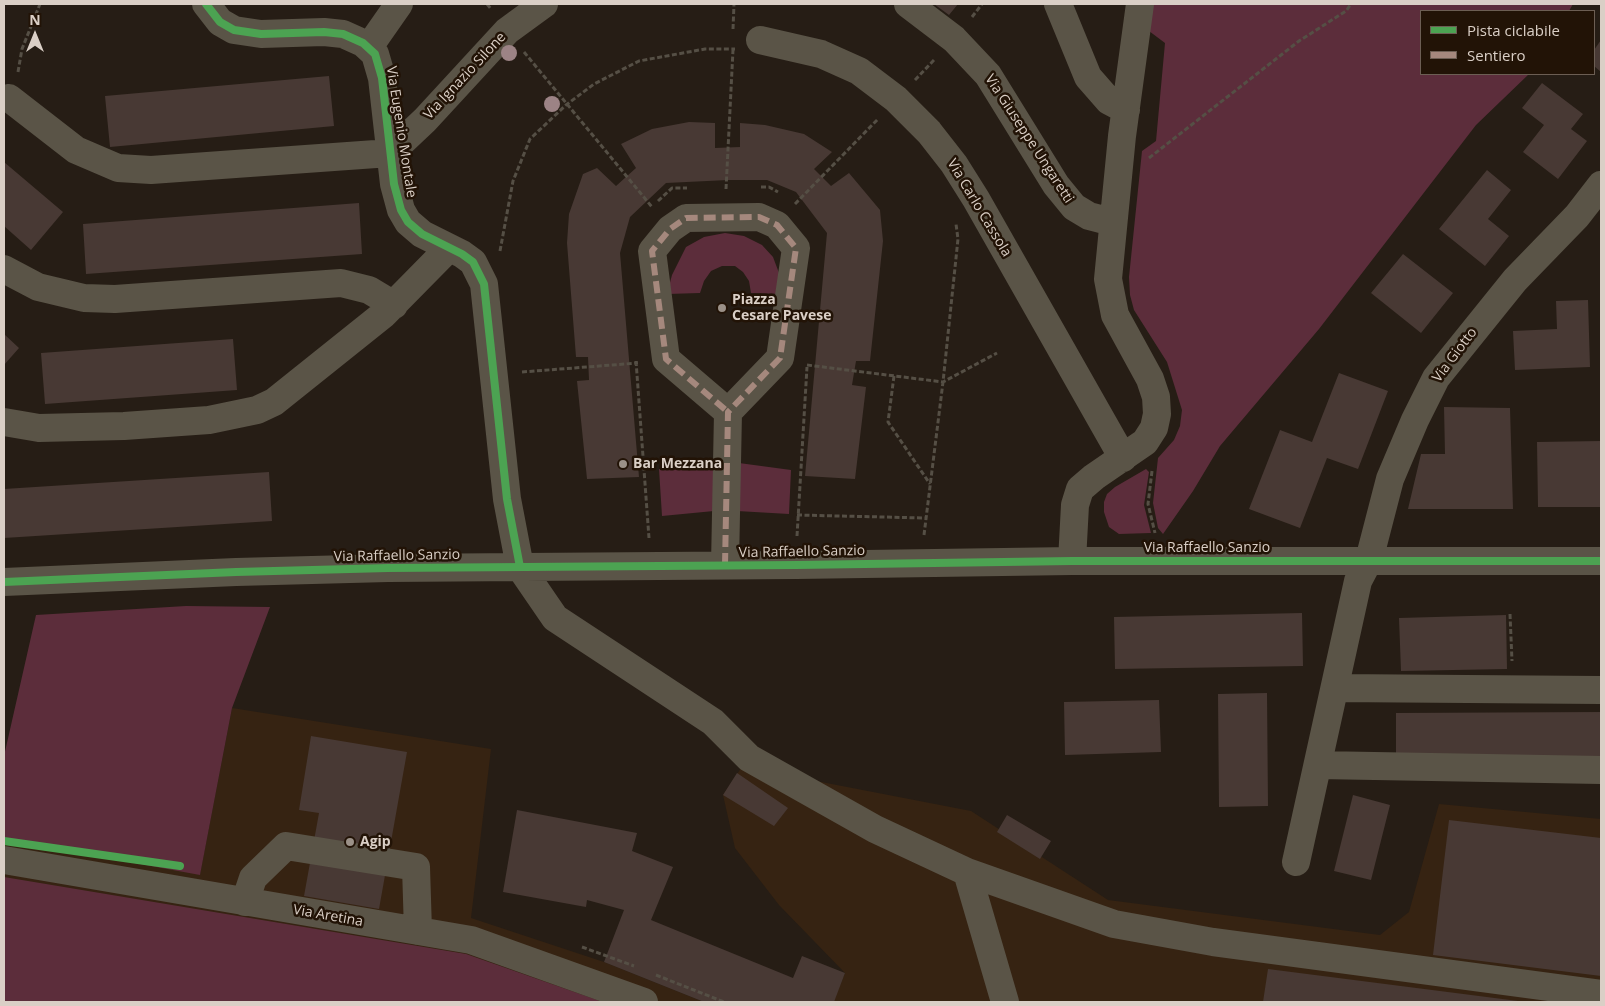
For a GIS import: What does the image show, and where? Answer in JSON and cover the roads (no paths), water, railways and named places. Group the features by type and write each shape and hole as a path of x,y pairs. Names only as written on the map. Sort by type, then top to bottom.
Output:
{"street":[{"path":"206,4 220,22 242,32 334,32 352,36 369,48 399,4"},
{"name":"Via Ignazio Silone","path":"390,153 425,120 507,31 544,4"},
{"name":"Via Giuseppe Ungaretti","path":"908,4 954,39 988,75 1056,185 1074,207 1089,216 1112,222"},
{"path":"1058,4 1088,78 1109,101 1126,110"},
{"path":"1072,561 1075,505 1080,489 1094,476 1123,458 1150,436 1156,421 1157,407 1150,379 1121,328 1112,304 1108,266 1140,4"},
{"name":"Via Carlo Cassola","path":"751,45 822,54 859,71 896,100 929,132 954,164 976,199 1123,458"},
{"name":"Via Eugenio Montale","path":"369,48 374,54 380,70 395,193 405,217 422,234 469,258 482,275 486,290 509,514 520,567"},
{"path":"9,98 76,150 118,168 151,170 390,153"},
{"name":"Via Giotto","path":"1296,862 1358,581 1368,560 1390,479 1436,378 1515,280 1589,217 1601,185"},
{"path":"725,566 728,412 780,358 796,248 777,225 759,217 686,218 670,229 652,251 666,359 728,412"},
{"path":"4,422 39,428 114,427 209,420 250,413 274,402 394,305 448,248"},
{"path":"4,269 38,287 84,298 115,298 341,283 370,290 394,305"},
{"name":"Via Raffaello Sanzio","path":"4,582 227,572 520,567 1072,561 1601,561"},
{"path":"520,567 555,618 713,722 749,758 875,829 967,872 1114,924 1213,942 1601,994"},
{"path":"1335,688 1601,690"},
{"path":"1318,764 1601,770"},
{"path":"245,902 253,878 286,846 416,867 418,931"},
{"name":"Via Aretina","path":"4,860 471,940 644,1002"},
{"path":"967,872 1005,1002"}],"place":[{"name":"Piazza Cesare Pavese","path":"722,308"},
{"name":"Bar Mezzana","path":"623,464"},
{"name":"Agip","path":"350,842"}]}
